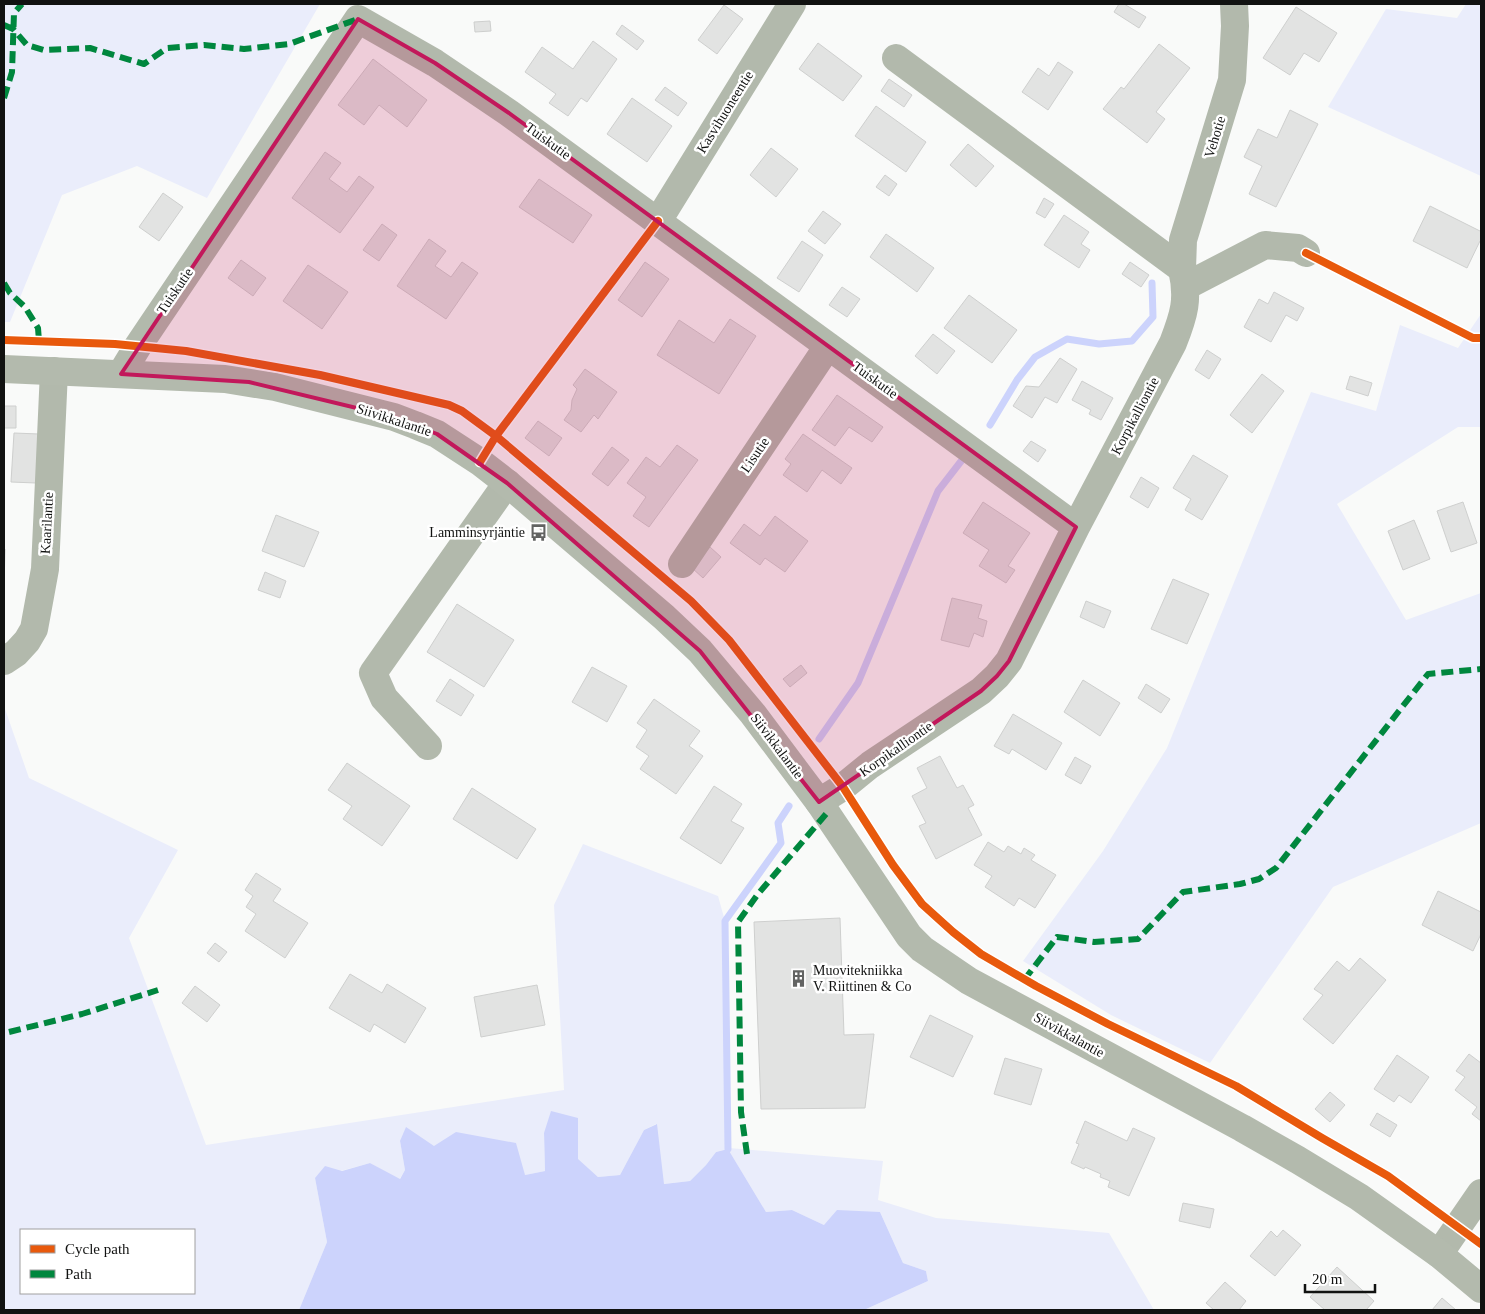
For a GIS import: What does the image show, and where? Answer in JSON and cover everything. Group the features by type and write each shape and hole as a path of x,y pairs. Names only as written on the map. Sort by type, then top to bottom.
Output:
{"main road":[{"name":"Siivikkalantie","path":"4,369 225,379 249,382 294,391 394,417 437,434 480,462 507,483 664,617 700,651 753,714 818,802 909,936 922,949 969,981 1242,1128 1359,1197 1439,1254 1481,1289"}],"street":[{"name":"Kasvihuoneentie","path":"658,221 792,4"},
{"name":"Vehotie","path":"1184,277 1183,240 1232,80 1236,26 1234,4"},
{"name":"Tuiskutie","path":"121,374 358,19 443,68 509,113 1076,527"},
{"path":"896,58 1184,277 1265,245 1298,248 1306,253"},
{"name":"Korpikalliontie","path":"818,802 843,787 870,765 981,691 1009,661 1076,527 1173,343 1184,315 1184,277"},
{"name":"Lisutie","path":"682,564 828,346"},
{"name":"Kaarilantie","path":"4,661 16,653 27,641 34,629 45,569 54,371"},
{"path":"428,746 384,698 373,673 507,483"},
{"path":"1439,1254 1481,1193"}],"highlighted area":[{"path":"358,19 435,63 509,113 1076,527 1009,661 997,676 981,691 819,802 700,651 507,483 437,434 394,417 249,382 121,374"}],"shaded area":[{"path":"4,4 320,4 207,198 137,166 62,195 10,322 4,322"},
{"path":"1466,4 1481,4 1481,176 1328,107 1386,9 1457,18"},
{"path":"1481,314 1481,427 1458,427 1337,504 1406,620 1481,593 1481,823 1333,887 1210,1063 1111,1015 1023,961 1103,851 1167,748 1311,392 1376,411 1400,325 1458,348"},
{"path":"4,706 29,778 178,850 129,938 206,1145 564,1090 554,905 583,844 718,896 725,921 729,1148 883,1161 878,1200 936,1218 1109,1233 1154,1310 864,1310 928,1281 926,1271 903,1263 880,1212 824,1225 792,1210 766,1212 728,1149 716,1152 690,1181 663,1184 656,1124 644,1130 620,1175 598,1177 578,1160 578,1118 544,1133 545,1171 525,1175 434,1146 400,1141 405,1170 399,1180 370,1163 315,1178 327,1242 299,1310 4,1310"}],"water":[{"path":"551,1111 578,1118 578,1159 598,1177 620,1175 644,1130 657,1124 664,1184 690,1181 716,1152 728,1149 766,1212 792,1210 824,1225 837,1210 880,1212 903,1263 926,1271 928,1281 864,1310 299,1310 327,1242 315,1178 325,1166 342,1171 370,1163 400,1179 405,1170 400,1141 406,1127 434,1146 456,1132 516,1143 525,1175 545,1171 544,1133"}],"building":[{"path":"1119,4 1124,4 1146,17 1139,28 1114,12"},
{"path":"724,5 743,19 717,54 698,40"},
{"path":"1296,7 1337,33 1319,62 1304,53 1290,75 1263,58"},
{"path":"490,21 491,31 475,32 474,22"},
{"path":"622,25 644,41 637,50 616,34"},
{"path":"593,41 617,59 587,102 581,98 568,116 549,103 556,94 525,72 542,47 573,69"},
{"path":"818,43 862,76 843,101 799,69"},
{"path":"1159,44 1190,68 1156,112 1165,119 1147,143 1103,109 1121,87 1124,89"},
{"path":"373,59 427,100 407,127 379,105 364,125 338,105"},
{"path":"1058,62 1073,72 1048,110 1022,92 1038,68 1049,76"},
{"path":"889,79 912,95 904,107 881,91"},
{"path":"665,87 687,103 678,116 655,100"},
{"path":"632,98 672,126 647,162 607,134"},
{"path":"876,106 926,142 906,172 855,136"},
{"path":"1290,110 1318,124 1276,207 1249,194 1262,166 1244,157 1258,129 1277,138"},
{"path":"968,144 994,166 976,187 950,165"},
{"path":"771,148 798,169 776,197 750,175"},
{"path":"325,152 341,163 329,179 347,192 359,176 374,187 340,233 292,198"},
{"path":"885,175 897,184 889,196 876,187"},
{"path":"539,179 592,215 573,243 519,207"},
{"path":"163,193 183,207 159,241 139,227"},
{"path":"1044,198 1054,204 1045,218 1036,213"},
{"path":"1430,206 1481,230 1481,242 1467,268 1413,241"},
{"path":"823,211 841,224 825,244 808,231"},
{"path":"1064,215 1089,232 1081,244 1090,250 1079,268 1044,245"},
{"path":"382,224 397,235 379,261 363,250"},
{"path":"886,234 934,268 917,292 870,257"},
{"path":"429,239 446,251 435,266 451,277 462,262 478,273 446,319 397,286"},
{"path":"802,241 823,255 799,292 777,278"},
{"path":"241,260 266,278 253,296 228,278"},
{"path":"645,262 669,279 642,317 618,300"},
{"path":"1130,262 1149,275 1141,287 1122,274"},
{"path":"308,265 348,292 322,329 283,301"},
{"path":"842,287 860,299 847,317 829,305"},
{"path":"1274,292 1304,308 1297,321 1286,315 1271,342 1244,327 1259,299 1268,304"},
{"path":"969,295 1017,330 992,363 944,328"},
{"path":"730,319 756,336 719,394 657,355 679,320 714,343"},
{"path":"933,334 955,351 937,374 915,356"},
{"path":"1207,350 1221,359 1209,379 1195,370"},
{"path":"1060,358 1077,369 1057,403 1045,397 1032,418 1013,406 1026,386 1039,387"},
{"path":"585,369 617,392 598,419 594,415 581,432 564,420 571,410 572,400 577,389 573,385"},
{"path":"1262,374 1284,391 1252,433 1230,415"},
{"path":"1350,376 1372,383 1368,396 1346,389"},
{"path":"1082,381 1113,398 1101,420 1089,414 1091,410 1072,400"},
{"path":"837,395 883,427 872,442 849,427 835,446 812,430"},
{"path":"4,406 16,406 16,428 4,428"},
{"path":"538,421 562,438 549,456 525,438"},
{"path":"14,433 39,434 36,483 11,482"},
{"path":"803,434 852,468 841,484 822,470 807,492 783,475 791,464 785,459"},
{"path":"1031,441 1046,450 1038,462 1023,451"},
{"path":"677,445 698,460 649,527 633,516 646,497 627,483 646,457 660,467"},
{"path":"612,447 629,460 608,486 592,474"},
{"path":"1193,455 1228,476 1202,520 1185,510 1191,499 1173,488"},
{"path":"1141,477 1159,488 1148,508 1130,497"},
{"path":"983,502 1030,533 1008,566 1015,570 1006,583 979,566 989,550 963,533"},
{"path":"1463,502 1477,543 1451,552 1437,511"},
{"path":"276,515 319,532 304,567 262,551"},
{"path":"775,516 808,541 785,572 765,558 760,565 730,543 744,524 760,536"},
{"path":"1414,520 1430,559 1403,570 1388,531"},
{"path":"710,547 721,557 703,578 692,568"},
{"path":"4,549 5,549 4,586"},
{"path":"265,572 286,581 280,598 258,590"},
{"path":"1173,579 1209,594 1187,644 1151,629"},
{"path":"952,598 982,605 978,618 987,621 983,637 974,633 969,647 941,640"},
{"path":"1086,601 1111,611 1104,628 1080,617"},
{"path":"457,604 514,640 484,687 427,652"},
{"path":"801,665 807,673 790,687 783,679"},
{"path":"592,667 627,686 607,722 572,702"},
{"path":"450,679 474,695 461,716 436,701"},
{"path":"1083,680 1120,703 1100,736 1064,712"},
{"path":"1146,684 1170,699 1161,713 1138,698"},
{"path":"654,699 700,731 689,746 703,756 676,794 640,769 649,756 636,747 647,730 637,723"},
{"path":"1013,714 1062,743 1046,770 1012,749 1009,754 994,746"},
{"path":"940,756 957,788 963,785 974,805 968,808 982,835 936,859 919,826 926,823 912,796 927,788 917,768"},
{"path":"1075,757 1091,766 1081,784 1065,775"},
{"path":"347,763 410,806 382,846 343,819 352,806 328,790"},
{"path":"714,786 742,804 731,821 744,828 721,864 680,838"},
{"path":"472,788 536,829 517,859 453,819"},
{"path":"988,842 1004,852 1008,846 1021,854 1024,848 1035,855 1031,860 1056,875 1035,908 1019,898 1014,906 985,887 992,876 974,865"},
{"path":"256,873 281,889 273,901 308,923 285,958 245,931 256,914 246,907 253,896 245,890"},
{"path":"1438,891 1481,912 1481,934 1473,951 1422,925"},
{"name":"Muovitekniikka V. Riittinen & Co","path":"840,918 844,1035 874,1034 865,1108 761,1109 754,922"},
{"path":"215,943 227,952 219,962 207,953"},
{"path":"1360,958 1386,980 1333,1044 1303,1019 1323,995 1314,989 1337,961 1349,971"},
{"path":"350,974 382,993 387,984 426,1008 405,1043 374,1024 370,1032 329,1008"},
{"path":"537,985 545,1025 481,1037 474,997"},
{"path":"195,986 220,1005 207,1022 182,1003"},
{"path":"930,1015 973,1036 953,1077 910,1057"},
{"path":"1469,1054 1481,1063 1481,1121 1472,1114 1477,1107 1455,1090 1465,1077 1456,1071"},
{"path":"1397,1055 1429,1077 1411,1103 1399,1095 1394,1102 1374,1089"},
{"path":"1005,1058 1042,1069 1031,1105 994,1094"},
{"path":"1330,1092 1345,1105 1330,1122 1315,1109"},
{"path":"1377,1113 1397,1125 1390,1137 1370,1125"},
{"path":"1085,1121 1127,1141 1133,1128 1155,1138 1129,1196 1108,1187 1110,1181 1100,1177 1101,1174 1071,1163 1079,1144 1076,1143"},
{"path":"1183,1203 1214,1209 1210,1228 1179,1221"},
{"path":"1283,1230 1301,1245 1275,1276 1250,1256 1271,1231 1277,1237"},
{"path":"1337,1267 1374,1301 1366,1310 1325,1310 1310,1297"},
{"path":"1225,1282 1246,1301 1239,1310 1214,1310 1206,1303"},
{"path":"1442,1298 1456,1310 1432,1310"}],"waterway":[{"path":"990,425 1017,380 1035,357 1067,339 1099,344 1132,341 1153,317 1152,283"},
{"path":"819,739 858,683 938,491 962,460"},
{"path":"728,1149 725,921 781,843 778,823 789,806"}],"marked path":[{"path":"4,98 12,72 14,13 22,4"},
{"path":"4,25 13,29 27,45 44,50 90,48 144,64 167,48 204,45 244,49 289,44 358,19"},
{"path":"4,283 10,293 25,307 38,328 39,341"},
{"path":"1024,980 1057,937 1094,942 1138,939 1183,892 1240,884 1259,879 1276,868 1428,674 1481,669"},
{"path":"747,1154 741,1112 738,922 758,894 826,814"},
{"path":"9,1032 82,1014 158,990"}],"cycle path":[{"path":"480,462 496,436 658,221"},
{"path":"1306,253 1473,338 1481,338"},
{"path":"4,340 115,344 186,351 320,375 449,405 462,411 496,436 691,601 729,640 843,787 893,865 922,904 953,932 981,954 1036,986 1108,1024 1236,1086 1388,1176 1481,1244"}],"place":[{"name":"Lamminsyrjäntie","path":"539,532"},
{"name":"Muovitekniikka V. Riittinen & Co","path":"799,978"}]}
